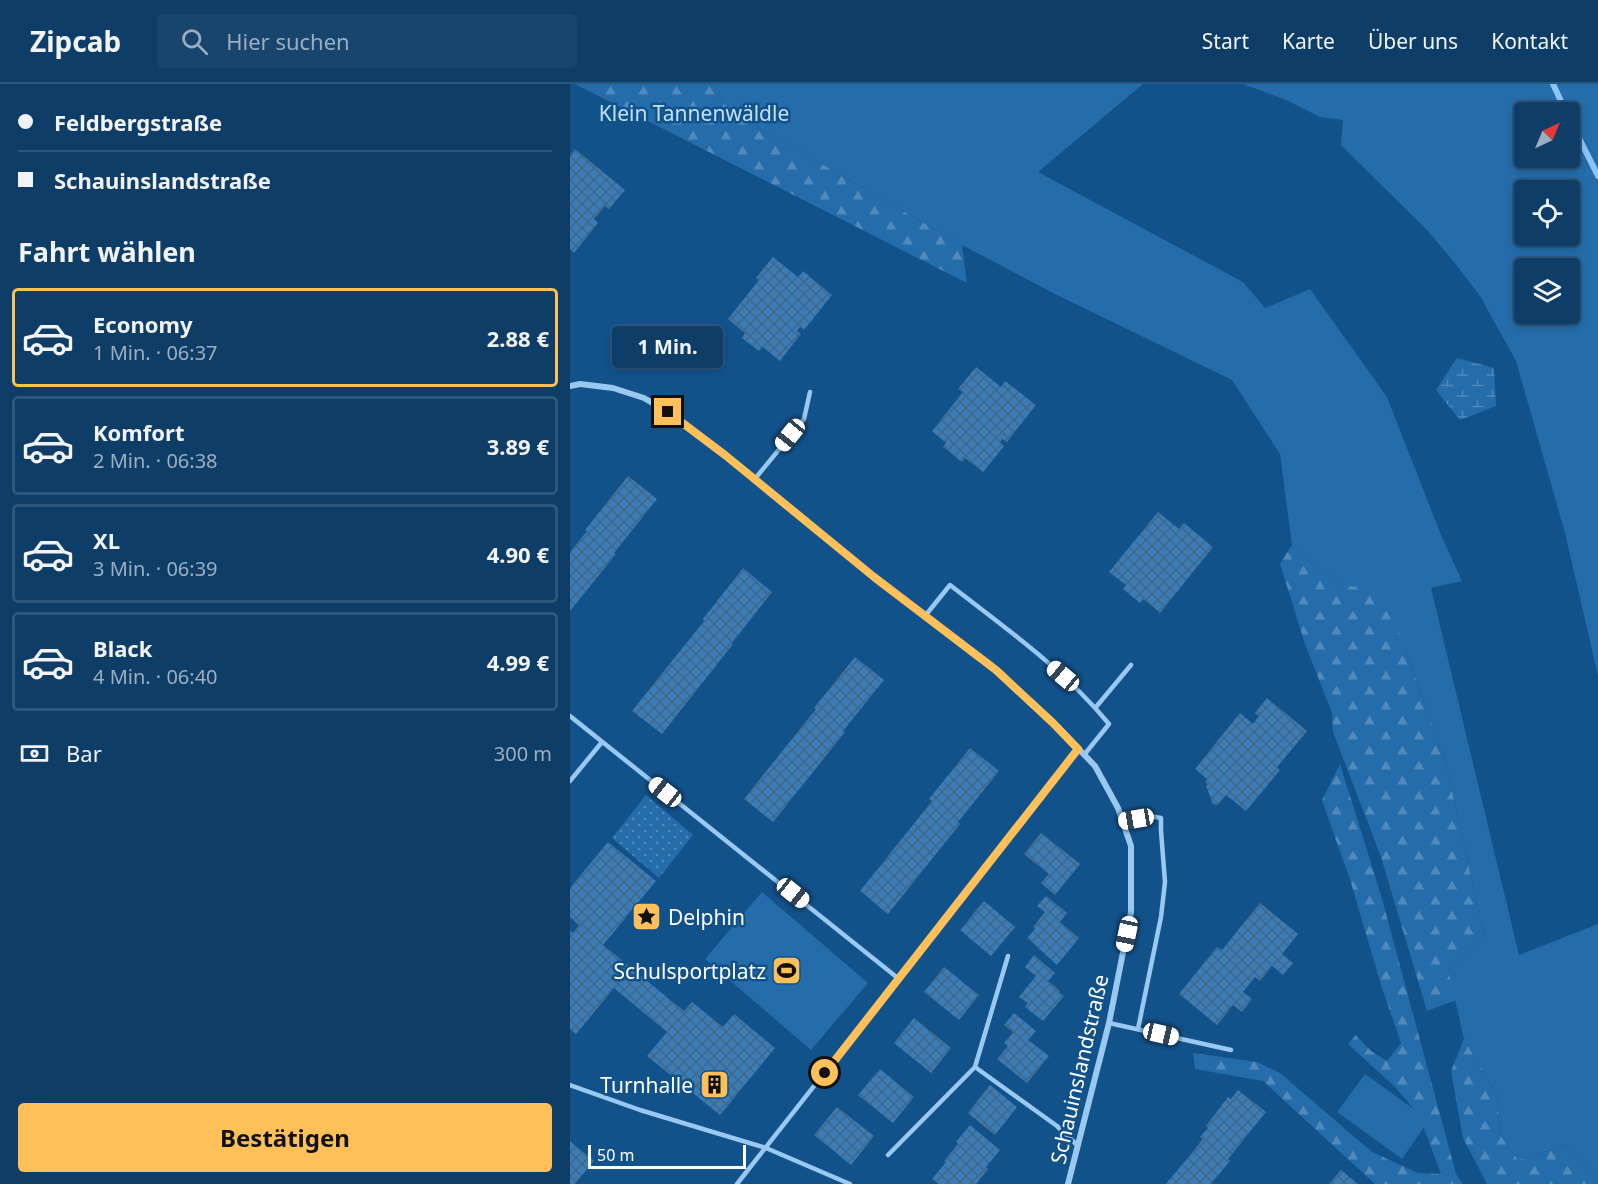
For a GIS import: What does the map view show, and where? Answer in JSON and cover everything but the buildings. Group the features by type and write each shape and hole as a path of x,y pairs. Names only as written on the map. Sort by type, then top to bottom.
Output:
{"street":[{"name":"Schauinslandstraße","path":"570,386 580,384 613,388 644,398 668,412 996,670 1095,766 1118,808 1131,846 1131,912 1109,1023 1068,1184"}],"lane":[{"path":"754,480 804,419 810,392"},
{"path":"925,616 950,585 1063,676 1096,707 1109,724 1084,755"},
{"path":"1096,707 1131,665"},
{"path":"570,716 899,979"},
{"path":"570,781 602,742"},
{"path":"737,1184 1078,749"},
{"path":"1123,821 1150,816 1161,819 1165,882 1159,928 1138,1029"},
{"path":"888,1155 975,1067 1008,956"},
{"path":"1109,1023 1231,1050"},
{"path":"975,1067 1057,1126 1078,1146"},
{"path":"570,1085 640,1110 766,1148 850,1184"}],"green space":[{"name":"Klein Tannenwäldle","path":"575,84 717,84 721,102 761,129 962,245 967,283"},
{"path":"717,84 1143,84 1038,172 1243,282 1265,308 1310,289 1387,397 1441,535 1462,581 1431,588 1519,955 1598,924 1598,1182 1566,1145 1518,1160 1500,1135 1497,1095 1464,1039 1448,970 1484,935 1446,764 1406,651 1342,585 1311,563 1292,545 1280,454 1232,380 1057,295 962,245 761,129 721,102"},
{"path":"1243,84 1598,84 1598,676 1565,533 1516,361 1480,296 1454,262 1427,230 1341,145 1343,120 1320,117 1286,100"},
{"path":"1457,358 1494,368 1496,406 1460,420 1436,390"},
{"path":"1292,545 1311,563 1342,585 1382,590 1446,764 1484,935 1448,970 1456,1000 1427,1011 1381,857 1333,732 1332,713 1305,644 1280,564"},
{"path":"1340,764 1381,895 1456,1174 1463,1184 1375,1184 1263,1081 1195,1069 1193,1053 1257,1062 1280,1073 1372,1152 1418,1173 1441,1174 1419,1115 1395,1087 1348,1044 1356,1035 1371,1051 1387,1061 1401,1043 1351,883 1322,800"},
{"path":"646,795 693,835 659,878 612,838"},
{"name":"Schulsportplatz","path":"762,892 868,983 811,1050 705,959"},
{"path":"1464,1039 1497,1095 1500,1135 1518,1160 1566,1145 1598,1184 1487,1184 1463,1138 1451,1071"},
{"path":"1365,1074 1429,1120 1402,1159 1337,1112"}],"waterway":[{"path":"1553,84 1561,102"},
{"path":"1580,140 1598,176"}],"place":[{"name":"Delphin","path":"647,917"},
{"name":"Schulsportplatz","path":"787,971"},
{"name":"Turnhalle","path":"714,1085"}],"route":[{"path":"668,412 725,455 874,577 996,670 1078,749 825,1073"}]}
